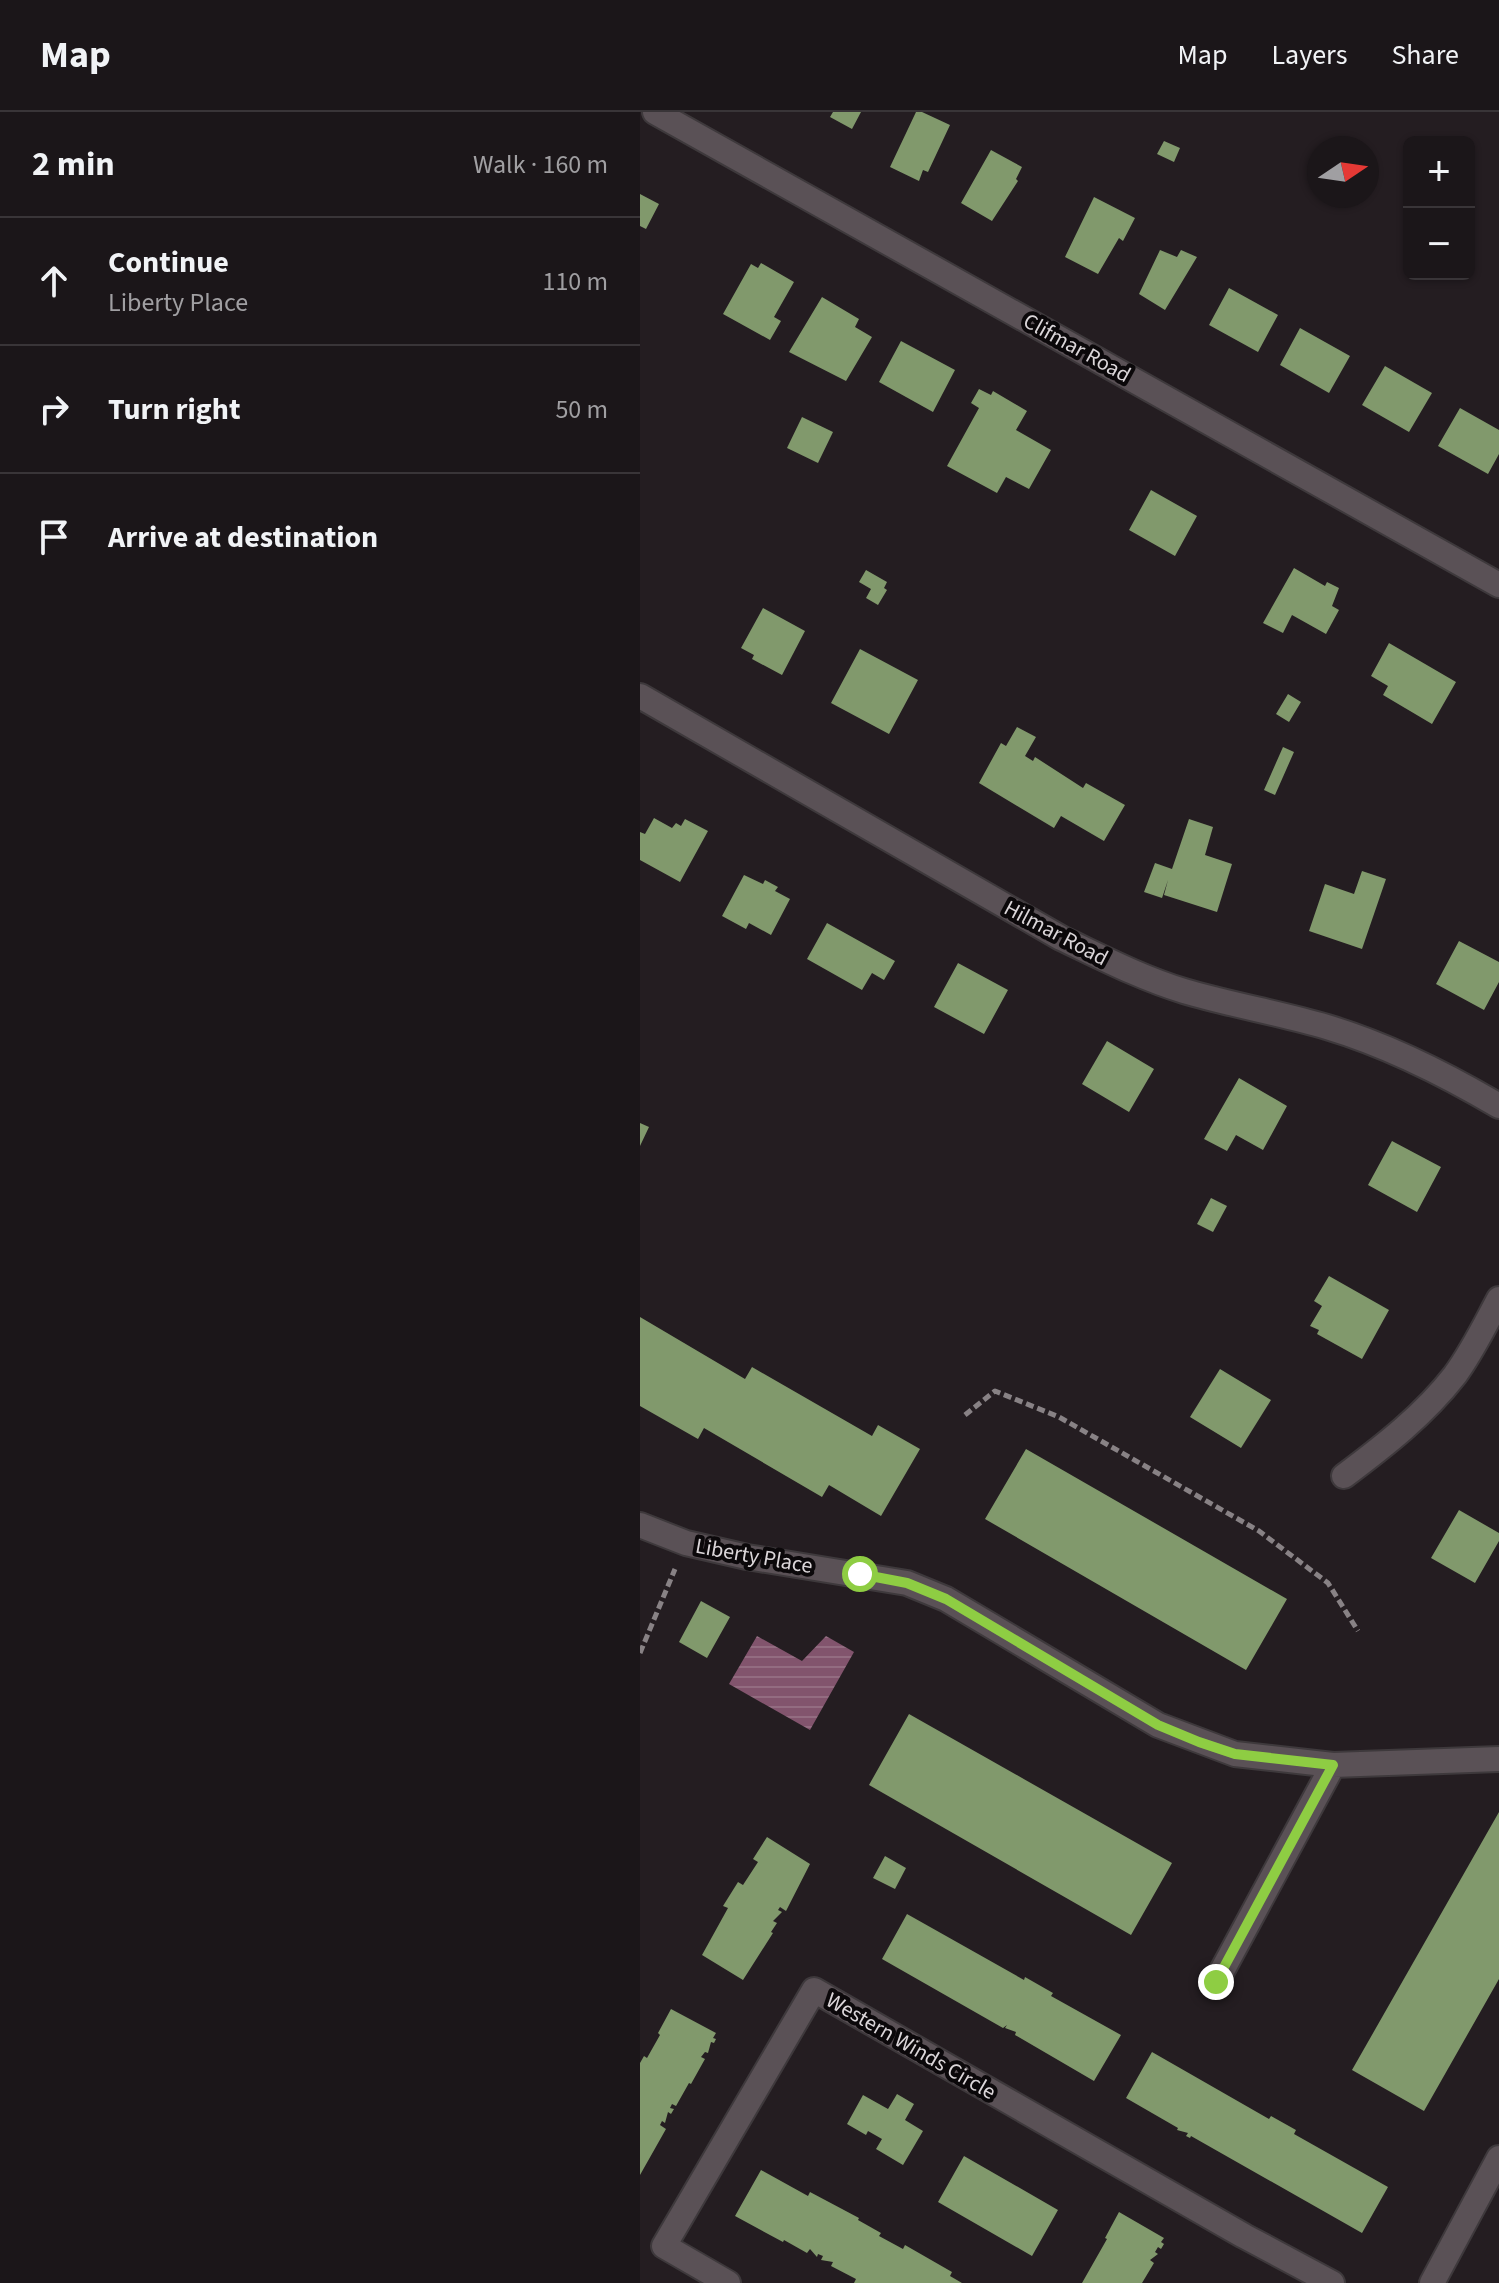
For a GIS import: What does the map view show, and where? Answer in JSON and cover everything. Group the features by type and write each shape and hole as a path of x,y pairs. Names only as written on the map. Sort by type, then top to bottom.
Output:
{"street":[{"name":"Clifmar Road","path":"655,112 1499,585"},
{"name":"Hilmar Road","path":"640,696 1061,938 1130,971 1185,991 1329,1027 1394,1052 1499,1106"},
{"path":"1344,1476 1423,1412 1456,1374 1499,1299"},
{"name":"Liberty Place","path":"640,1525 686,1543 747,1557 907,1583 946,1599 1158,1725 1235,1754 1333,1765 1499,1759"},
{"path":"1216,1982 1333,1765"},
{"name":"Western Winds Circle","path":"728,2283 664,2246 814,1990 1244,2236 1332,2283"},
{"path":"1432,2283 1499,2158"}],"path":[{"path":"965,1415 995,1391 1059,1417 1259,1531 1328,1583 1358,1631"},
{"path":"640,1653 686,1543"}],"shaded area":[{"path":"757,1636 802,1661 826,1636 854,1652 810,1730 729,1684"}],"building":[{"path":"833,112 861,112 852,129 830,117"},
{"path":"916,112 950,125 928,172 923,170 919,181 890,167"},
{"path":"1164,141 1180,148 1174,162 1157,154"},
{"path":"991,150 1022,167 1016,179 1018,181 992,221 961,203"},
{"path":"640,194 659,204 646,229 640,226"},
{"path":"1094,197 1135,218 1123,241 1119,238 1098,274 1065,257"},
{"path":"1160,250 1177,257 1181,250 1197,257 1165,310 1139,294"},
{"path":"761,263 794,282 774,317 781,321 770,340 723,314 751,264 758,268"},
{"path":"1229,288 1278,315 1258,352 1209,325"},
{"path":"822,297 859,319 855,327 872,337 846,381 789,352"},
{"path":"1300,328 1350,356 1329,393 1280,365"},
{"path":"901,341 955,370 933,412 879,382"},
{"path":"1385,366 1432,393 1409,432 1362,405"},
{"path":"979,389 991,395 993,391 1027,411 1016,430 1051,450 1029,489 1006,477 997,493 947,466 979,408 971,403"},
{"path":"1460,408 1499,430 1499,454 1488,474 1438,446"},
{"path":"802,417 833,432 818,463 787,448"},
{"path":"1151,490 1197,516 1175,556 1129,530"},
{"path":"1294,568 1325,586 1327,582 1339,588 1332,606 1339,610 1326,634 1292,615 1283,633 1263,623"},
{"path":"866,570 887,582 884,588 887,590 878,605 866,598 871,589 859,582"},
{"path":"763,608 805,631 782,675 752,659 754,655 741,648"},
{"path":"1389,643 1456,682 1432,724 1383,695 1388,686 1371,676"},
{"path":"860,649 918,680 889,734 831,703"},
{"path":"1288,694 1301,702 1289,722 1276,714"},
{"path":"1017,727 1036,737 1025,756 1033,761 1035,757 1083,788 1086,783 1125,805 1104,841 1061,816 1054,828 979,783 1001,743 1006,746"},
{"path":"1283,747 1294,752 1275,795 1264,790"},
{"path":"654,818 672,828 676,823 681,826 685,819 708,831 680,882 640,860 640,832 645,834"},
{"path":"1189,819 1213,827 1205,855 1232,864 1217,912 1164,895 1168,880 1162,898 1144,892 1155,863 1172,869"},
{"path":"1362,871 1386,879 1362,949 1309,931 1325,884 1354,894"},
{"path":"744,875 763,884 765,880 778,887 775,891 790,899 771,935 749,923 746,929 722,916"},
{"path":"827,923 895,961 884,980 872,973 862,990 807,959"},
{"path":"1459,941 1499,962 1499,982 1484,1010 1436,984"},
{"path":"958,963 1008,990 984,1034 934,1007"},
{"path":"1107,1041 1154,1069 1129,1112 1082,1084"},
{"path":"1239,1078 1287,1106 1263,1150 1236,1135 1227,1151 1204,1139"},
{"path":"640,1123 649,1127 640,1146"},
{"path":"1392,1141 1441,1167 1417,1212 1368,1185"},
{"path":"1211,1198 1227,1206 1213,1232 1197,1224"},
{"path":"1329,1276 1389,1310 1362,1359 1317,1334 1319,1330 1310,1326 1322,1306 1314,1301"},
{"path":"640,1317 745,1379 752,1367 872,1436 878,1425 920,1449 881,1516 829,1485 822,1497 704,1428 698,1439 640,1406"},
{"path":"1220,1369 1271,1400 1241,1448 1190,1417"},
{"path":"1026,1449 1287,1599 1246,1670 985,1519"},
{"path":"1459,1510 1499,1533 1499,1541 1475,1583 1431,1558"},
{"path":"701,1601 730,1617 707,1658 679,1642"},
{"path":"909,1714 1172,1863 1131,1935 869,1785"},
{"path":"1499,1812 1499,1979 1424,2111 1352,2070"},
{"path":"767,1837 810,1864 786,1911 780,1907 778,1910 782,1912 773,1921 777,1923 773,1933 743,1980 702,1955 728,1908 723,1906 738,1882 743,1885 758,1862 753,1859"},
{"path":"885,1856 906,1868 895,1889 873,1878"},
{"path":"907,1914 1024,1980 1025,1977 1053,1993 1051,1996 1121,2035 1094,2081 1015,2035 1016,2032 1005,2028 1007,2025 1003,2028 882,1959"},
{"path":"671,2009 716,2033 713,2038 716,2039 714,2043 711,2042 708,2053 701,2057 705,2059 691,2084 676,2106 672,2104 670,2108 674,2109 671,2114 668,2112 665,2123 662,2121 660,2125 666,2129 640,2175 640,2063 644,2056 647,2058"},
{"path":"1152,2052 1269,2119 1271,2116 1296,2130 1294,2134 1388,2187 1362,2233 1191,2136 1186,2136 1188,2133 1177,2130 1126,2098"},
{"path":"897,2094 914,2104 905,2120 923,2131 903,2165 876,2149 882,2139 868,2131 866,2135 847,2124 863,2095 888,2109"},
{"path":"964,2156 1058,2210 1032,2256 938,2202"},
{"path":"761,2170 808,2196 810,2192 859,2218 881,2233 879,2236 903,2249 905,2245 952,2272 950,2276 962,2283 854,2283 856,2279 831,2266 833,2262 821,2260 823,2256 818,2254 817,2257 810,2249 807,2253 735,2216"},
{"path":"1119,2212 1164,2238 1161,2242 1164,2244 1161,2249 1158,2247 1155,2252 1158,2254 1150,2260 1154,2263 1142,2283 1082,2283 1107,2239"}],"route":[{"path":"860,1574 907,1583 946,1599 1158,1725 1199,1742 1235,1754 1333,1765 1216,1982"}]}
